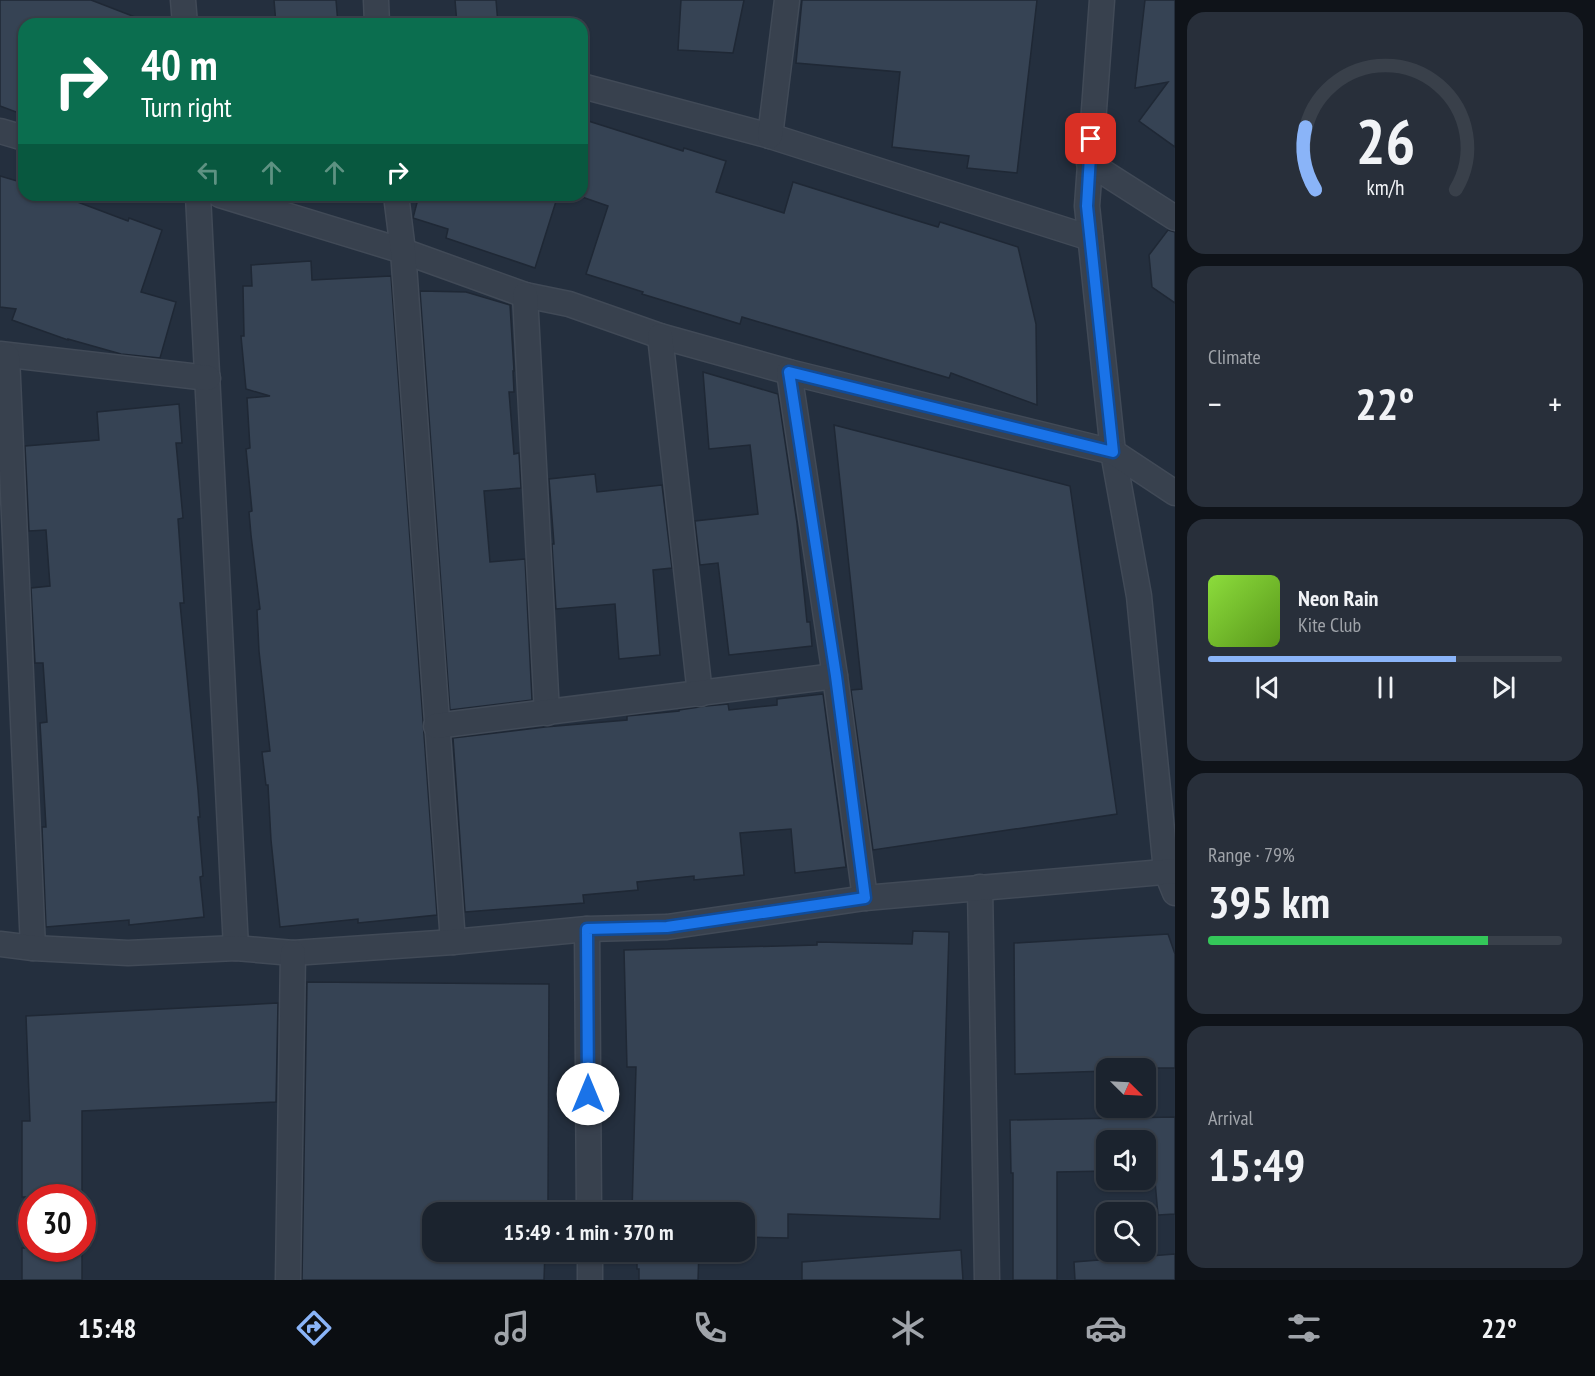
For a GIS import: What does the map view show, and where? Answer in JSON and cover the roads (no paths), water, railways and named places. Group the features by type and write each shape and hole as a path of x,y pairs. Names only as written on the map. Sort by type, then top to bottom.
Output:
{"street":[{"path":"183,0 184,18"},
{"path":"376,0 377,18"},
{"path":"770,135 787,0"},
{"path":"0,944 128,953 236,948 294,953 453,942 587,929 667,927 865,898 980,887 1172,878 1139,596 1113,452 1087,206 1102,0"},
{"path":"588,88 770,135 1090,238"},
{"path":"0,131 18,136"},
{"path":"1089,163 1175,218"},
{"path":"198,201 236,948"},
{"path":"240,201 403,251 525,295 569,304 660,336 789,372 1113,452 1175,493"},
{"path":"397,201 403,251 453,942"},
{"path":"525,295 547,713"},
{"path":"660,336 700,694"},
{"path":"33,948 4,355 208,378"},
{"path":"789,372 836,676 865,898"},
{"path":"436,726 836,676"},
{"path":"980,887 987,1280"},
{"path":"587,929 589,1202"},
{"path":"288,1280 294,953"},
{"path":"590,1262 590,1280"}]}
